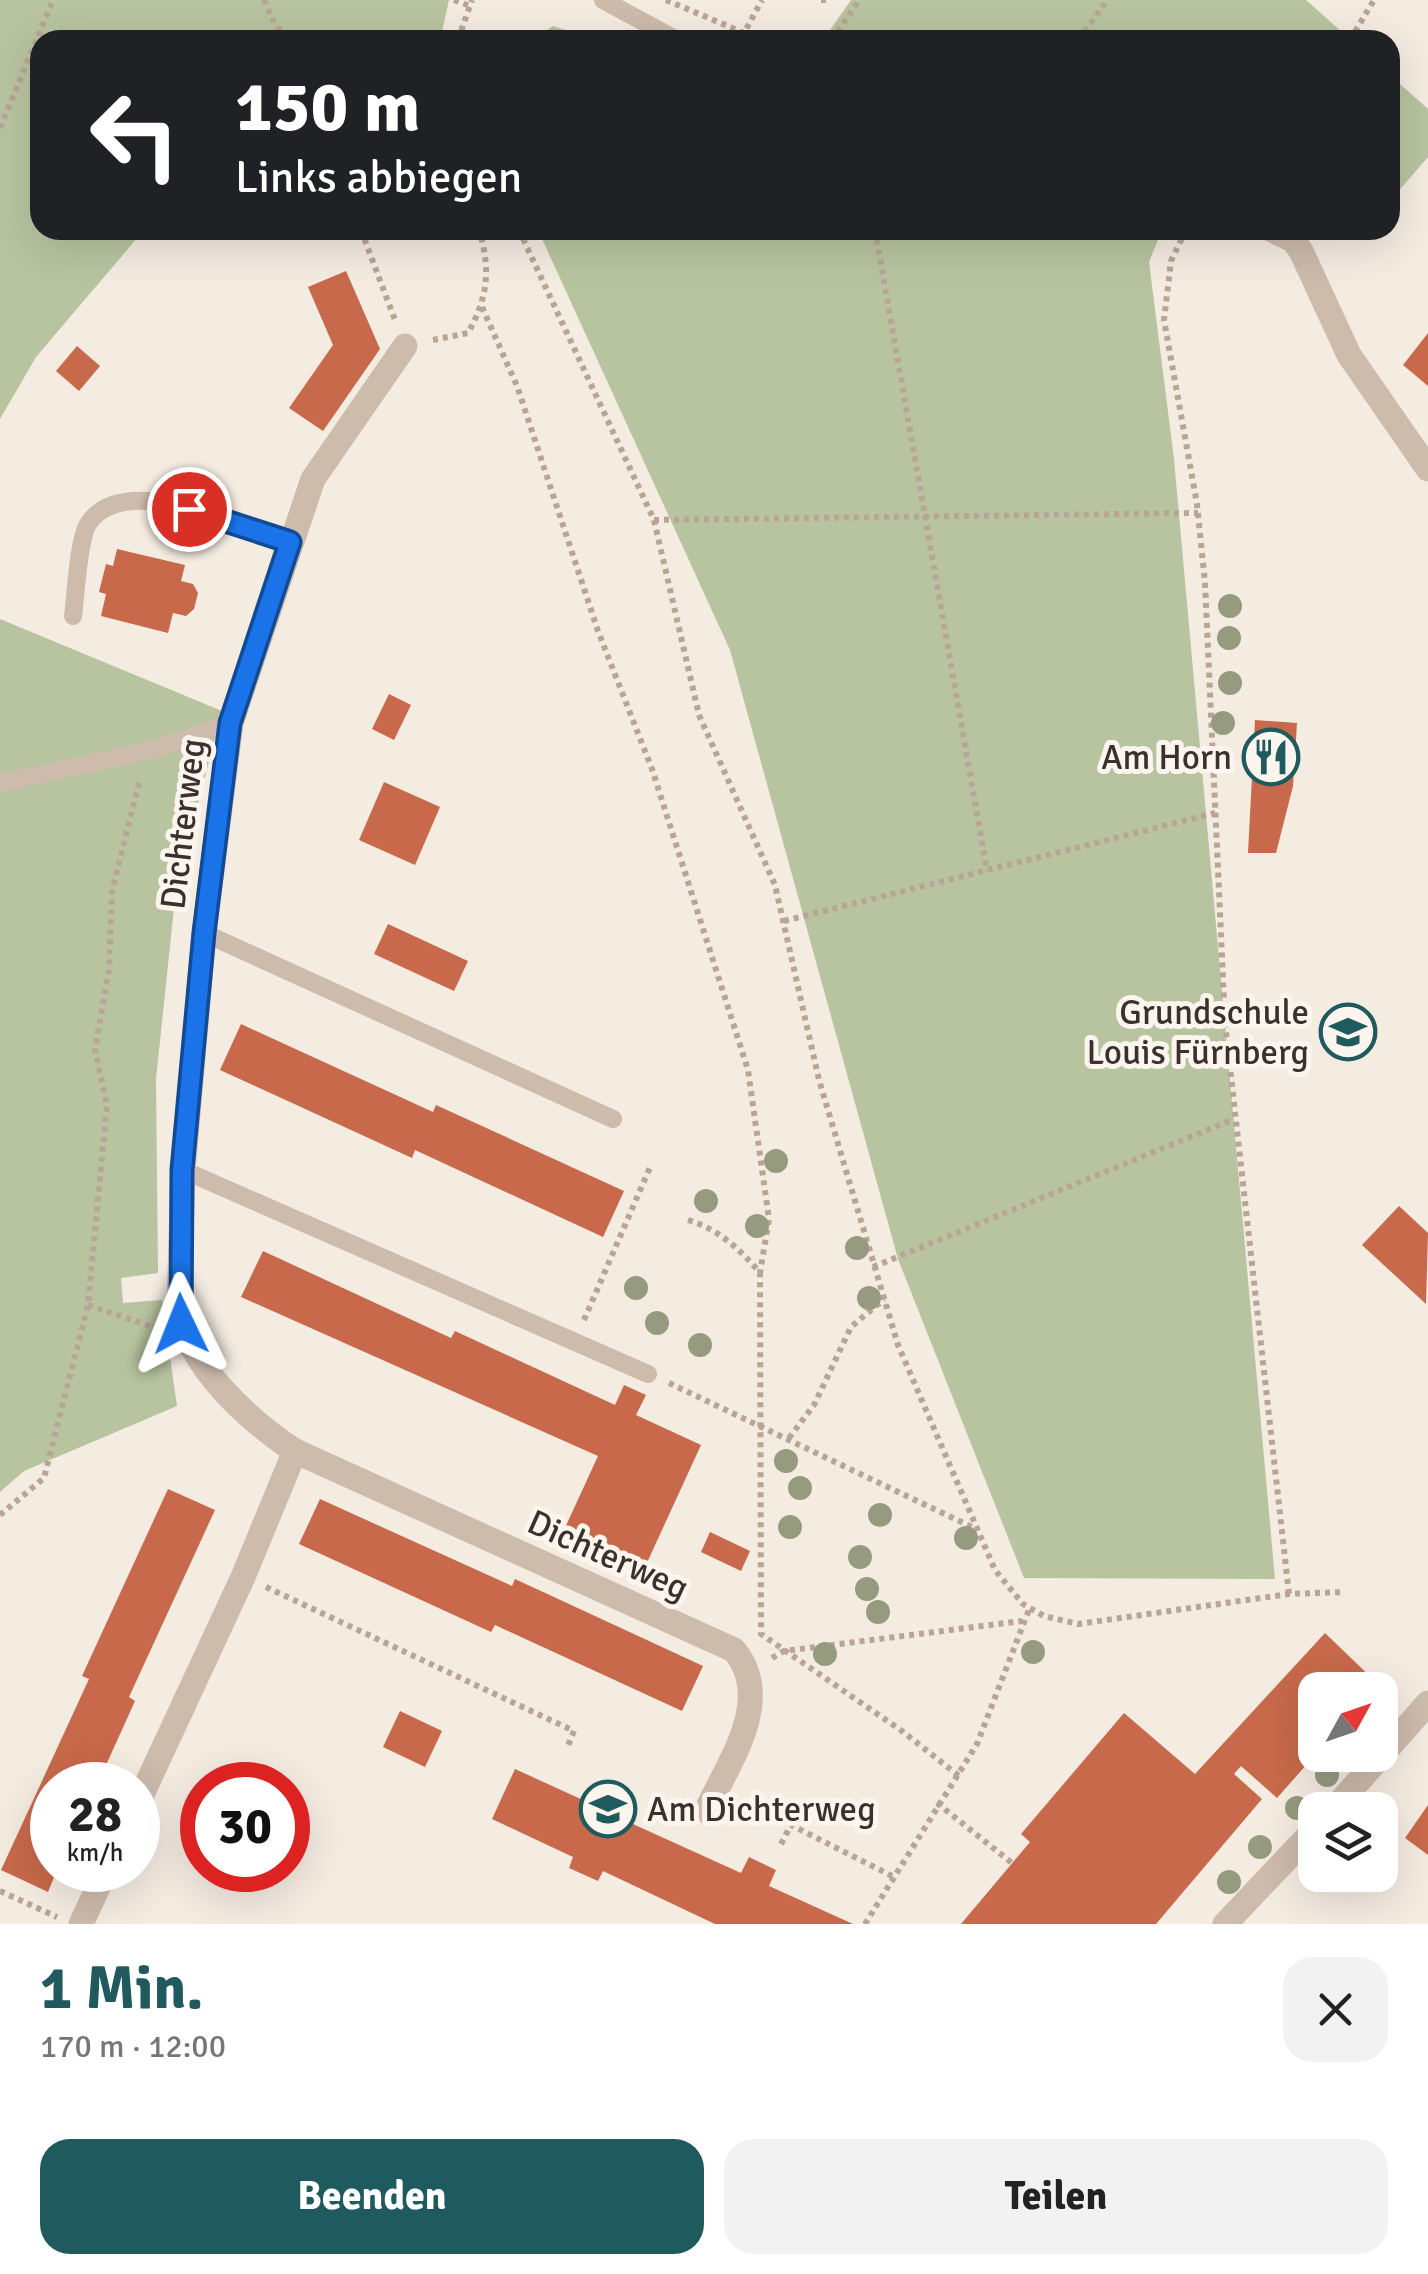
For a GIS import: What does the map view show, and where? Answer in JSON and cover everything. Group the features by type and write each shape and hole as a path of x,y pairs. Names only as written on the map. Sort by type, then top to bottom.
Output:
{"street":[{"path":"1293,240 1349,354 1428,468"},
{"name":"Dichterweg","path":"405,346 314,479 230,723 204,933 182,1170 181,1324 217,1383 270,1434 295,1451 734,1650 749,1670 752,1703 706,1811"},
{"path":"157,1762 244,1577 295,1451"},
{"path":"1349,1792 1428,1703"},
{"path":"1224,1924 1298,1846"},
{"path":"80,1924 95,1892"}],"lane":[{"path":"604,0 659,30"},
{"path":"73,616 87,526 106,507 130,498 216,515 290,542"},
{"path":"0,784 152,750 230,723"},
{"name":"Dichterweg","path":"204,933 613,1119"},
{"path":"182,1170 648,1374"}],"path":[{"path":"41,30 53,0"},
{"path":"264,0 281,30"},
{"path":"454,0 471,3 462,30"},
{"path":"666,0 737,30"},
{"path":"746,30 762,0"},
{"path":"839,30 860,0"},
{"path":"1086,30 1107,0"},
{"path":"1356,30 1374,0"},
{"path":"0,128 30,56"},
{"path":"365,240 405,346 468,333 482,307 488,271 480,240"},
{"path":"524,240 654,520 699,716 775,885 819,1080 898,1346 975,1528 1007,1588 1030,1607 1060,1622 1078,1624 1289,1594 1344,1592"},
{"path":"877,240 987,871"},
{"path":"1181,240 1171,261 1164,320 1198,513 1225,1023 1289,1594"},
{"path":"482,307 517,386 598,631 652,769 748,1070 769,1219 760,1274 761,1634 960,1776"},
{"path":"654,520 1198,513"},
{"path":"0,1514 44,1478 88,1305 106,1106 94,1050 109,969 112,892 134,795 152,750"},
{"path":"784,921 1215,813"},
{"path":"873,1268 1234,1119"},
{"path":"576,1340 651,1165"},
{"path":"688,1220 706,1226 743,1252 760,1274"},
{"path":"789,1438 814,1405 852,1328 884,1299"},
{"path":"88,1305 150,1326"},
{"path":"648,1374 975,1528"},
{"path":"244,1577 574,1730 567,1748"},
{"path":"864,1924 977,1744 1030,1607"},
{"path":"784,1651 1022,1621"},
{"path":"937,1803 1012,1864"},
{"path":"781,1844 791,1825 892,1876"},
{"path":"0,1891 72,1924"}],"green space":[{"path":"0,0 449,0 442,30 30,30 30,240 135,240 36,357 0,419"},
{"path":"851,0 1306,0 1340,30 830,30"},
{"path":"1400,84 1428,109 1428,157 1400,189"},
{"path":"543,240 1158,240 1149,262 1174,459 1275,1579 1024,1578 898,1259 730,650"},
{"path":"0,619 222,711 176,889 156,1079 158,1273 121,1278 123,1303 162,1300 177,1406 24,1471 0,1492"}],"building":[{"path":"346,271 380,349 323,431 289,408 333,345 308,287"},
{"path":"1428,333 1428,386 1403,365"},
{"path":"77,346 100,366 79,391 56,371"},
{"path":"117,549 185,565 181,581 193,584 198,593 194,609 186,616 173,613 168,633 101,616 106,594 99,592 106,564 113,566"},
{"path":"389,694 411,705 394,740 372,729"},
{"path":"1255,720 1297,723 1293,786 1276,853 1248,853"},
{"path":"384,782 440,807 415,865 359,840"},
{"path":"388,924 468,961 454,991 374,954"},
{"path":"241,1024 433,1112 436,1105 624,1191 603,1237 415,1150 412,1158 220,1070"},
{"path":"1399,1206 1428,1233 1426,1304 1362,1245"},
{"path":"263,1251 451,1338 455,1331 615,1405 624,1385 646,1395 636,1415 701,1445 645,1567 564,1530 598,1456 241,1297"},
{"path":"168,1489 215,1510 129,1697 135,1701 107,1762 51,1762 89,1679 82,1676"},
{"path":"320,1499 512,1586 515,1579 703,1666 682,1711 495,1625 491,1632 299,1544"},
{"path":"710,1532 750,1551 741,1571 701,1552"},
{"path":"1325,1633 1366,1672 1298,1672 1300,1772 1277,1798 1241,1766 1234,1774 1262,1799 1156,1924 961,1924 1030,1842 1021,1834 1124,1713 1195,1774"},
{"path":"400,1711 442,1731 425,1767 383,1747"},
{"path":"515,1769 596,1806 603,1791 631,1805 624,1820 741,1873 749,1857 776,1870 769,1886 853,1924 715,1924 603,1871 598,1881 569,1868 573,1857 492,1819"},
{"path":"1428,1805 1428,1855 1405,1838"},
{"path":"30,1807 30,1884 1,1870"}],"place":[{"name":"Am Horn","path":"1271,757"},
{"name":"Grundschule Louis Fürnberg","path":"1348,1032"},
{"name":"Am Dichterweg","path":"608,1809"}],"route":[{"path":"181,1324 178,1308 182,1170 204,933 230,723 290,542 189,509"}]}
